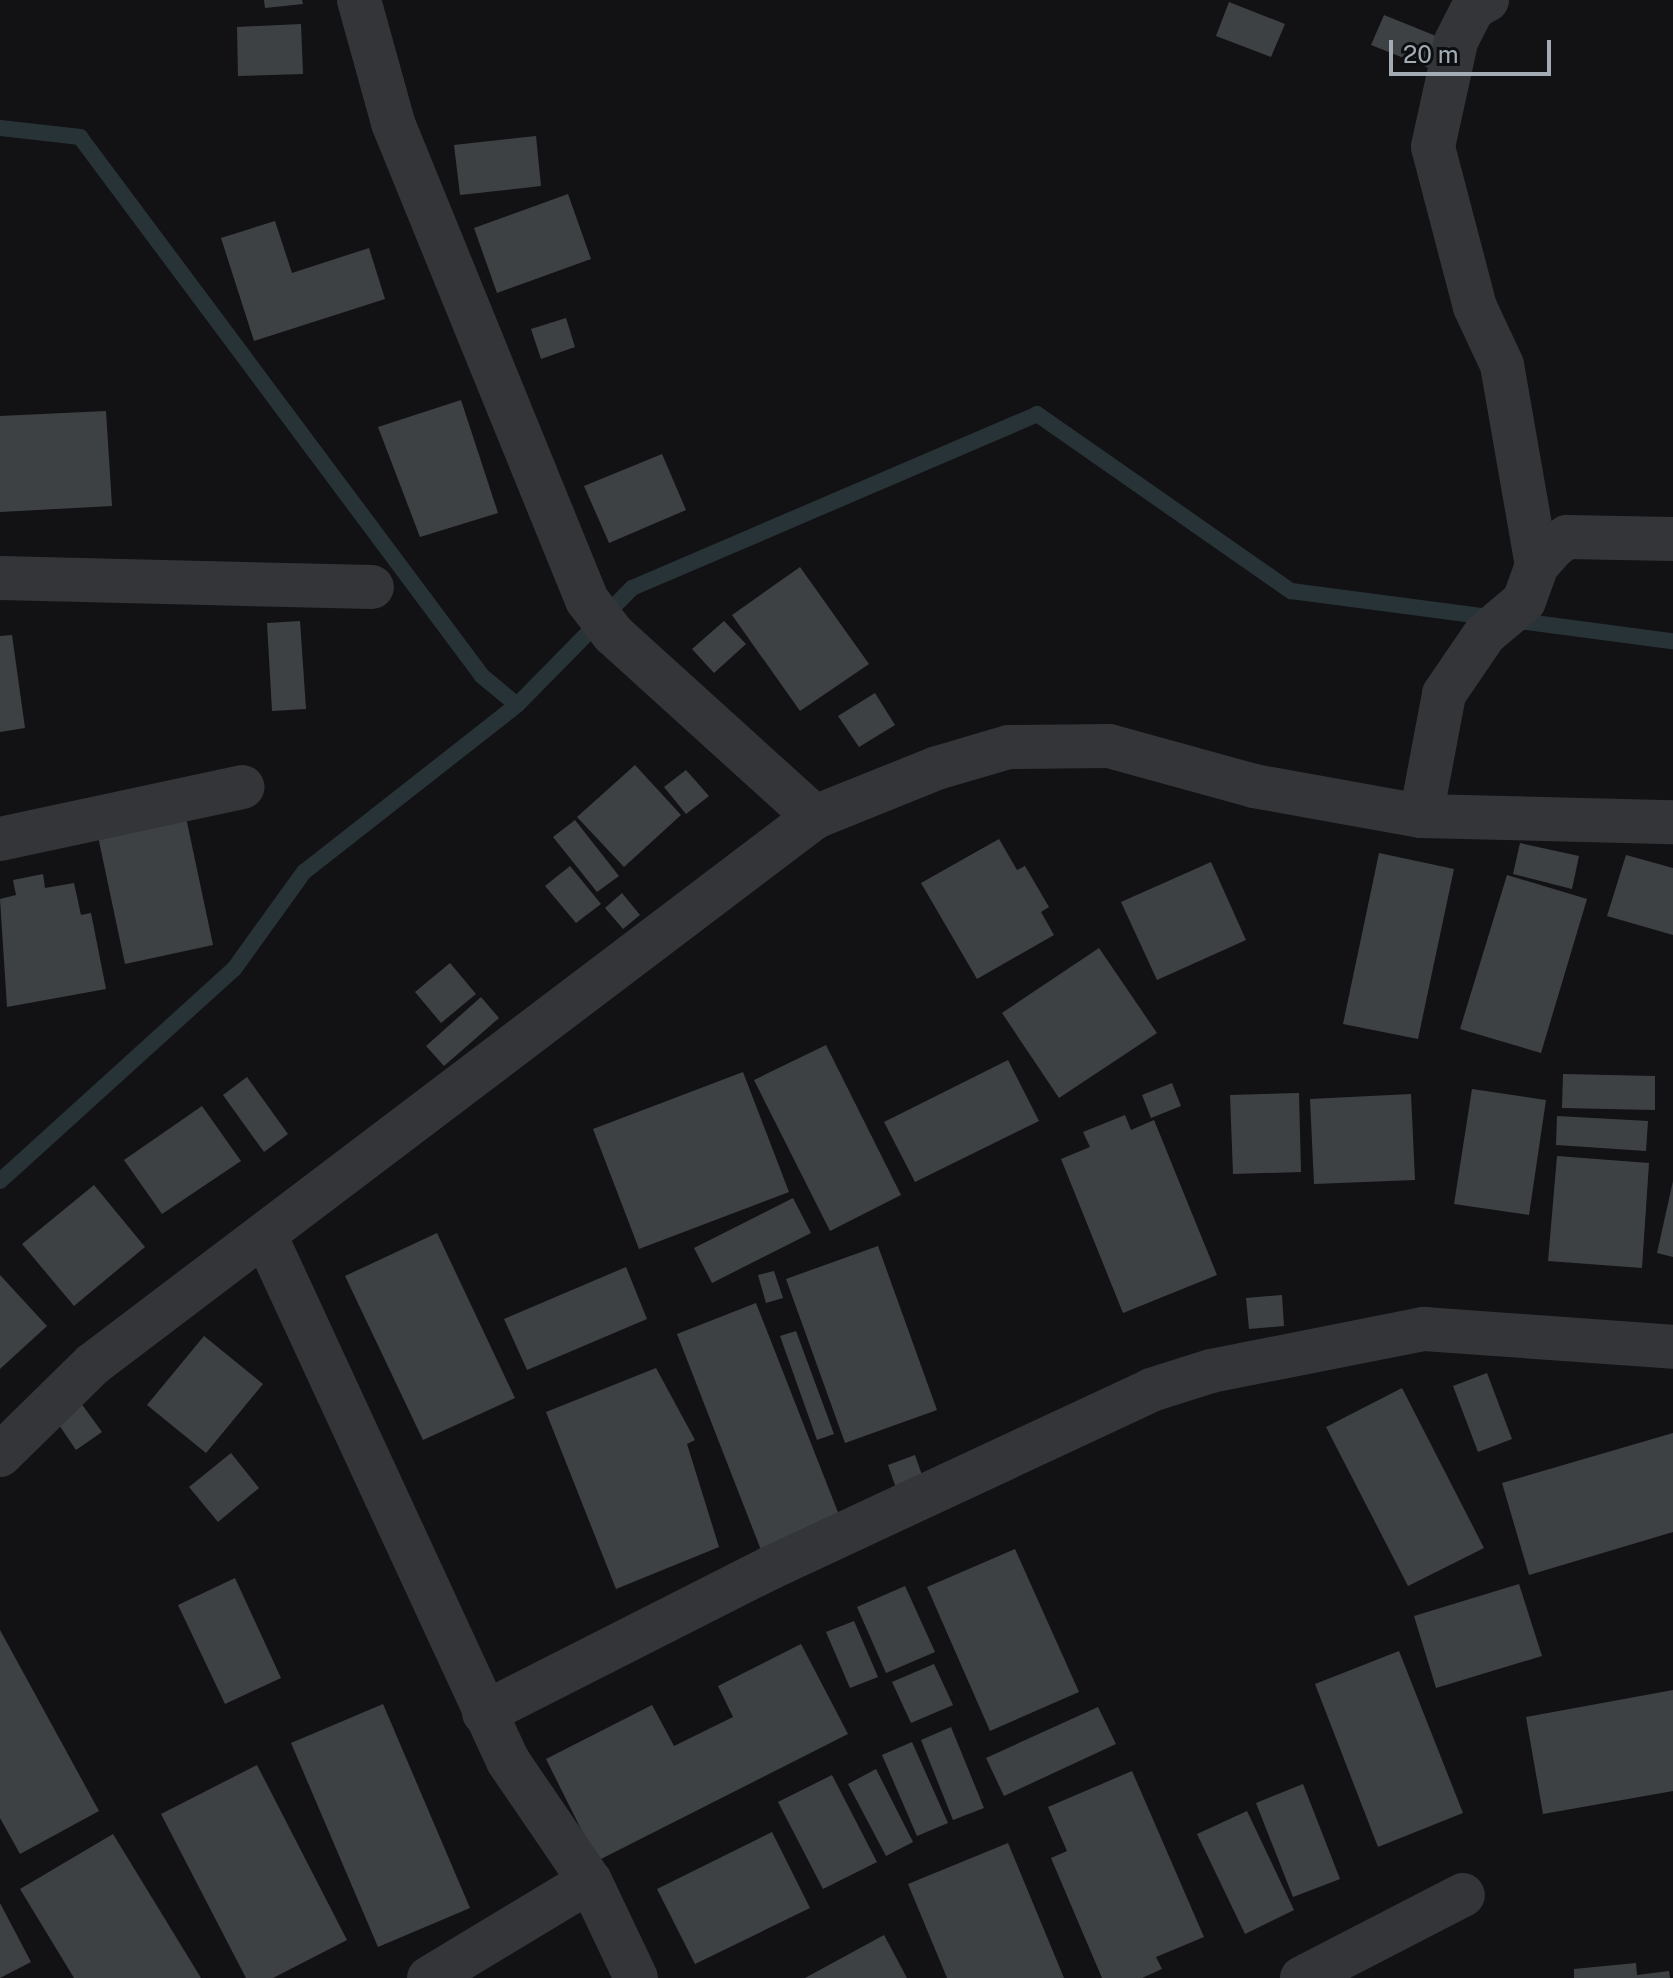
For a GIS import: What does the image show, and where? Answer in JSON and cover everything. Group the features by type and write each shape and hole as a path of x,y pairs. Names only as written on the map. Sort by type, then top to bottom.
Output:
{"street":[{"path":"359,0 393,123 587,600 613,634 815,817"},
{"path":"1487,0 1473,8 1456,42 1433,147 1475,307 1502,365 1531,583"},
{"path":"1421,816 1444,694 1485,634 1567,537 1673,539"},
{"path":"0,578 372,587"},
{"path":"0,1455 93,1364 815,817 1009,747 1109,746 1254,786 1421,816 1673,822"},
{"path":"0,839 242,787"},
{"path":"265,1235 484,1713 590,1881 636,1978"},
{"path":"484,1713 770,1568 1181,1380 1424,1329 1673,1347"},
{"path":"429,1978 590,1881"},
{"path":"1302,1978 1463,1895"}],"building":[{"path":"264,0 302,0 303,4 265,8"},
{"path":"1229,2 1285,24 1271,57 1216,36"},
{"path":"1384,15 1441,38 1429,68 1371,45"},
{"path":"301,24 303,74 238,76 237,27"},
{"path":"536,136 541,186 460,195 454,145"},
{"path":"568,194 591,259 497,293 474,228"},
{"path":"275,221 292,273 369,248 385,299 254,341 221,238"},
{"path":"566,318 575,347 541,359 531,329"},
{"path":"461,400 498,513 420,537 378,427"},
{"path":"106,411 112,506 0,512 0,416"},
{"path":"662,454 686,510 609,543 584,486"},
{"path":"800,567 869,664 800,711 732,615"},
{"path":"300,621 306,709 272,711 267,623"},
{"path":"724,621 746,644 714,673 692,649"},
{"path":"12,635 25,728 0,732 0,636"},
{"path":"875,693 895,725 859,747 838,716"},
{"path":"635,765 681,815 624,867 577,817"},
{"path":"686,770 709,796 686,814 664,787"},
{"path":"184,808 213,945 125,964 96,827"},
{"path":"575,820 619,876 597,892 553,837"},
{"path":"999,839 1017,870 1025,866 1049,907 1041,912 1054,935 977,979 921,883"},
{"path":"1520,843 1579,856 1572,889 1513,874"},
{"path":"1379,853 1454,869 1418,1039 1343,1024"},
{"path":"1626,855 1673,868 1673,935 1607,916"},
{"path":"1211,862 1246,940 1157,980 1121,902"},
{"path":"570,866 601,904 576,923 545,886"},
{"path":"43,874 45,888 74,883 81,915 91,913 106,989 7,1007 0,899 16,895 13,880"},
{"path":"1507,875 1587,899 1541,1053 1460,1029"},
{"path":"622,893 640,915 623,929 605,908"},
{"path":"1099,948 1157,1033 1059,1098 1002,1013"},
{"path":"450,963 476,994 441,1023 415,992"},
{"path":"481,997 499,1018 444,1066 426,1046"},
{"path":"826,1045 901,1195 830,1231 754,1080"},
{"path":"1008,1060 1039,1121 915,1182 884,1122"},
{"path":"743,1072 789,1192 639,1249 593,1129"},
{"path":"1563,1074 1655,1076 1655,1110 1562,1108"},
{"path":"247,1077 288,1134 264,1152 223,1095"},
{"path":"1172,1083 1181,1106 1151,1118 1142,1095"},
{"path":"1472,1089 1546,1100 1529,1215 1454,1204"},
{"path":"1299,1093 1301,1172 1233,1174 1230,1095"},
{"path":"1411,1094 1415,1180 1314,1184 1310,1099"},
{"path":"202,1106 241,1161 162,1214 124,1160"},
{"path":"1125,1115 1131,1130 1154,1120 1217,1275 1123,1313 1061,1159 1090,1147 1083,1132"},
{"path":"1557,1116 1648,1121 1646,1151 1556,1145"},
{"path":"1557,1156 1649,1163 1642,1268 1548,1261"},
{"path":"1673,1181 1673,1257 1657,1253"},
{"path":"94,1185 145,1247 74,1306 22,1244"},
{"path":"793,1198 811,1233 712,1283 694,1248"},
{"path":"437,1233 515,1398 423,1440 345,1276"},
{"path":"878,1246 937,1410 845,1443 786,1279"},
{"path":"626,1267 647,1319 527,1370 504,1319"},
{"path":"774,1271 783,1298 766,1303 758,1275"},
{"path":"0,1275 47,1326 0,1369"},
{"path":"1282,1295 1284,1326 1249,1329 1246,1298"},
{"path":"756,1303 841,1520 761,1550 677,1334"},
{"path":"796,1331 834,1434 817,1440 780,1336"},
{"path":"204,1336 263,1384 206,1453 147,1405"},
{"path":"656,1368 695,1440 687,1444 719,1547 616,1589 546,1412"},
{"path":"1487,1373 1512,1439 1478,1452 1453,1386"},
{"path":"1402,1388 1484,1548 1408,1586 1326,1427"},
{"path":"78,1399 102,1432 76,1450 53,1416"},
{"path":"1673,1433 1673,1532 1529,1575 1502,1483"},
{"path":"231,1453 259,1488 218,1522 189,1487"},
{"path":"915,1455 923,1478 896,1488 888,1465"},
{"path":"1015,1549 1079,1692 990,1731 927,1587"},
{"path":"235,1578 281,1678 225,1704 178,1605"},
{"path":"1519,1584 1542,1656 1436,1688 1414,1616"},
{"path":"905,1586 935,1652 886,1673 857,1607"},
{"path":"854,1621 878,1677 850,1688 826,1632"},
{"path":"0,1630 99,1811 20,1854 0,1818"},
{"path":"801,1644 848,1734 597,1861 546,1759 652,1705 674,1746 733,1717 718,1686"},
{"path":"1399,1651 1463,1813 1378,1847 1315,1684"},
{"path":"934,1664 953,1705 911,1723 892,1682"},
{"path":"1673,1690 1673,1791 1543,1814 1526,1717"},
{"path":"383,1704 470,1908 378,1947 291,1743"},
{"path":"1098,1707 1116,1744 1004,1796 986,1758"},
{"path":"951,1727 984,1808 953,1820 921,1740"},
{"path":"912,1742 948,1823 917,1836 882,1755"},
{"path":"257,1765 347,1940 273,1978 246,1978 161,1814"},
{"path":"876,1769 913,1842 886,1856 848,1784"},
{"path":"1132,1771 1204,1937 1156,1957 1162,1969 1142,1978 1102,1978 1051,1858 1067,1851 1048,1807"},
{"path":"832,1775 877,1862 823,1889 778,1802"},
{"path":"1303,1784 1340,1879 1293,1897 1256,1803"},
{"path":"1247,1811 1294,1910 1245,1934 1197,1834"},
{"path":"772,1832 810,1908 695,1964 657,1889"},
{"path":"113,1834 201,1978 74,1978 20,1889"},
{"path":"1008,1843 1064,1978 947,1978 908,1884"},
{"path":"0,1903 31,1962 0,1978"},
{"path":"884,1935 907,1978 805,1978"},
{"path":"1636,1963 1637,1975 1669,1971 1670,1978 1574,1978 1574,1969"}],"waterway":[{"path":"0,128 80,137 482,676 517,705"},
{"path":"0,1181 234,969 304,872 517,705 632,588 1037,414 1291,591 1673,641"}]}
